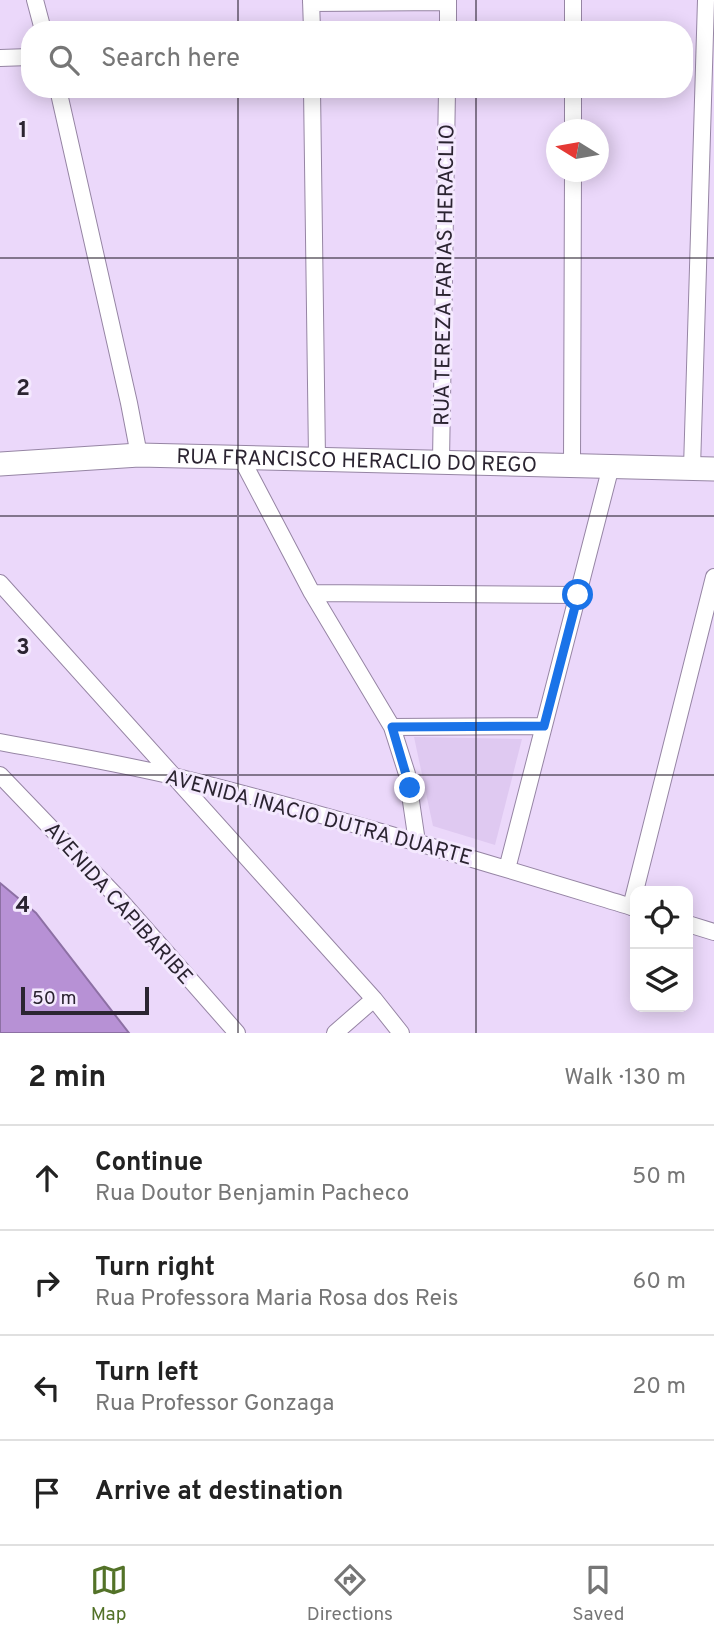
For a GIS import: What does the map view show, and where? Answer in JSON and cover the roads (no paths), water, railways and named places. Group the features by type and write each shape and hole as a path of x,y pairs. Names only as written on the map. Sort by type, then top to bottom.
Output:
{"street":[{"path":"36,0 41,21"},
{"path":"573,0 573,21"},
{"path":"703,469 706,0"},
{"path":"312,21 311,1 448,1 448,21"},
{"path":"0,58 21,57"},
{"path":"60,98 130,402 139,455"},
{"path":"312,98 317,458"},
{"name":"RUA TEREZA FARIAS HERACLIO","path":"441,461 447,98"},
{"path":"573,98 573,119"},
{"path":"572,464 573,182"},
{"name":"RUA FRANCISCO HERACLIO DO REGO","path":"0,464 139,455 703,469"},
{"path":"240,456 312,593 392,727 407,774 417,842"},
{"path":"507,869 611,466"},
{"path":"638,886 714,577"},
{"path":"0,583 374,999 401,1033"},
{"path":"312,593 578,595"},
{"path":"392,727 544,726"},
{"name":"AVENIDA INACIO DUTRA DUARTE","path":"0,741 174,776 417,842 630,906"},
{"name":"AVENIDA CAPIBARIBE","path":"0,775 120,900 237,1033"},
{"path":"693,926 714,932"},
{"path":"335,1033 374,999"}]}
